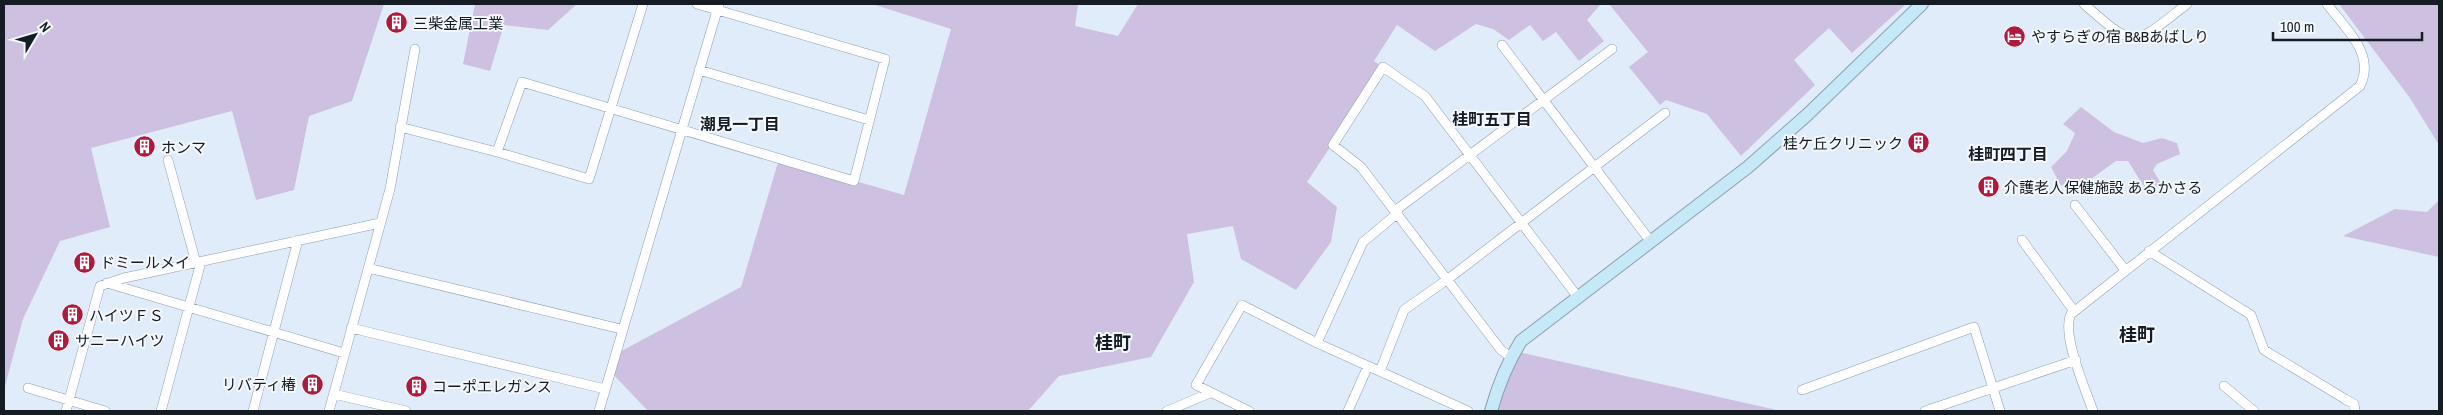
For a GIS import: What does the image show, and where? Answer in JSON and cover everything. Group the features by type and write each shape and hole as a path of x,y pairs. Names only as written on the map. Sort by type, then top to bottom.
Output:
{"street":[{"path":"400,127 497,152 589,179 643,4"},
{"path":"497,152 522,82 854,181 885,59 718,7 697,4"},
{"path":"1491,411 1497,388 1511,357 1521,341 1577,296 1652,242 1766,152 1922,4"},
{"path":"2084,4 2116,32 2124,36 2137,38 2146,36 2187,4"},
{"path":"2093,411 2068,337 2067,322 2074,311 2360,86 2366,70 2363,53 2327,4"},
{"path":"599,411 621,329 640,273 718,7"},
{"path":"1502,45 1652,242"},
{"path":"329,411 390,189 415,49"},
{"path":"1317,343 1363,242 1471,154 1612,50"},
{"path":"1511,357 1501,350 1398,212 1361,167 1333,145 1383,67 1425,96 1471,154 1577,296"},
{"path":"699,70 869,120"},
{"path":"1380,371 1404,310 1448,279 1665,113"},
{"path":"161,411 190,309 198,262 168,160"},
{"path":"2075,205 2125,270"},
{"path":"66,411 100,286 198,262 380,223"},
{"path":"253,411 276,332 298,240"},
{"path":"2022,240 2074,311"},
{"path":"2149,251 2251,315 2264,350 2346,398 2354,404 2355,411"},
{"path":"368,268 621,329"},
{"path":"106,283 344,353"},
{"path":"1249,411 1196,385 1242,305 1317,343 1468,411"},
{"path":"1802,390 1974,327 2000,411"},
{"path":"351,328 605,390"},
{"path":"1925,411 2076,360"},
{"path":"1348,411 1368,366"},
{"path":"2224,386 2254,411"},
{"path":"28,388 106,411"},
{"path":"1167,411 1210,393"},
{"path":"334,394 406,411"}],"shaded area":[{"path":"4,4 384,4 352,101 309,116 294,190 256,200 232,111 91,148 110,227 60,241 23,319 4,390"},
{"path":"475,4 577,4 548,30 504,25 490,71 463,64"},
{"path":"872,4 1078,4 1075,26 1118,36 1138,4 1601,4 1587,20 1604,41 1579,61 1556,32 1543,41 1530,25 1509,40 1493,29 1476,24 1435,51 1397,25 1374,61 1383,67 1307,182 1337,207 1331,242 1296,290 1241,259 1233,226 1187,234 1194,282 1151,357 1059,376 1028,411 648,411 610,371 614,355 741,287 779,159 904,195 951,29"},
{"path":"1609,4 1906,4 1852,53 1829,28 1794,60 1815,85 1741,156 1707,114 1666,100 1660,105 1629,67 1648,52"},
{"path":"2339,4 2439,4 2439,145 2410,98"},
{"path":"2081,107 2114,132 2143,143 2162,138 2177,143 2180,154 2157,164 2153,170 2160,182 2153,193 2143,185 2128,161 2116,161 2073,192 2060,184 2051,167 2067,151 2075,133 2063,124"},
{"path":"2439,200 2439,257 2343,236 2395,209 2427,212"},
{"path":"1514,351 1781,411 1491,411"}],"place":[{"name":"三柴金属工業","path":"397,23"},
{"name":"やすらぎの宿 B&Bあばしり","path":"2015,36"},
{"name":"桂ケ丘クリニック","path":"1919,143"},
{"name":"ホンマ","path":"145,147"},
{"name":"介護老人保健施設 あるかさる","path":"1988,187"},
{"name":"ドミールメイ","path":"84,262"},
{"name":"ハイツＦＳ","path":"73,315"},
{"name":"サニーハイツ","path":"59,340"},
{"name":"リバティ椿","path":"312,384"},
{"name":"コーポエレガンス","path":"416,386"}],"district":[{"name":"桂町五丁目","path":"1492,119"},
{"name":"潮見一丁目","path":"740,124"},
{"name":"桂町四丁目","path":"2008,154"},
{"name":"桂町","path":"2137,334"},
{"name":"桂町","path":"1113,342"}]}
